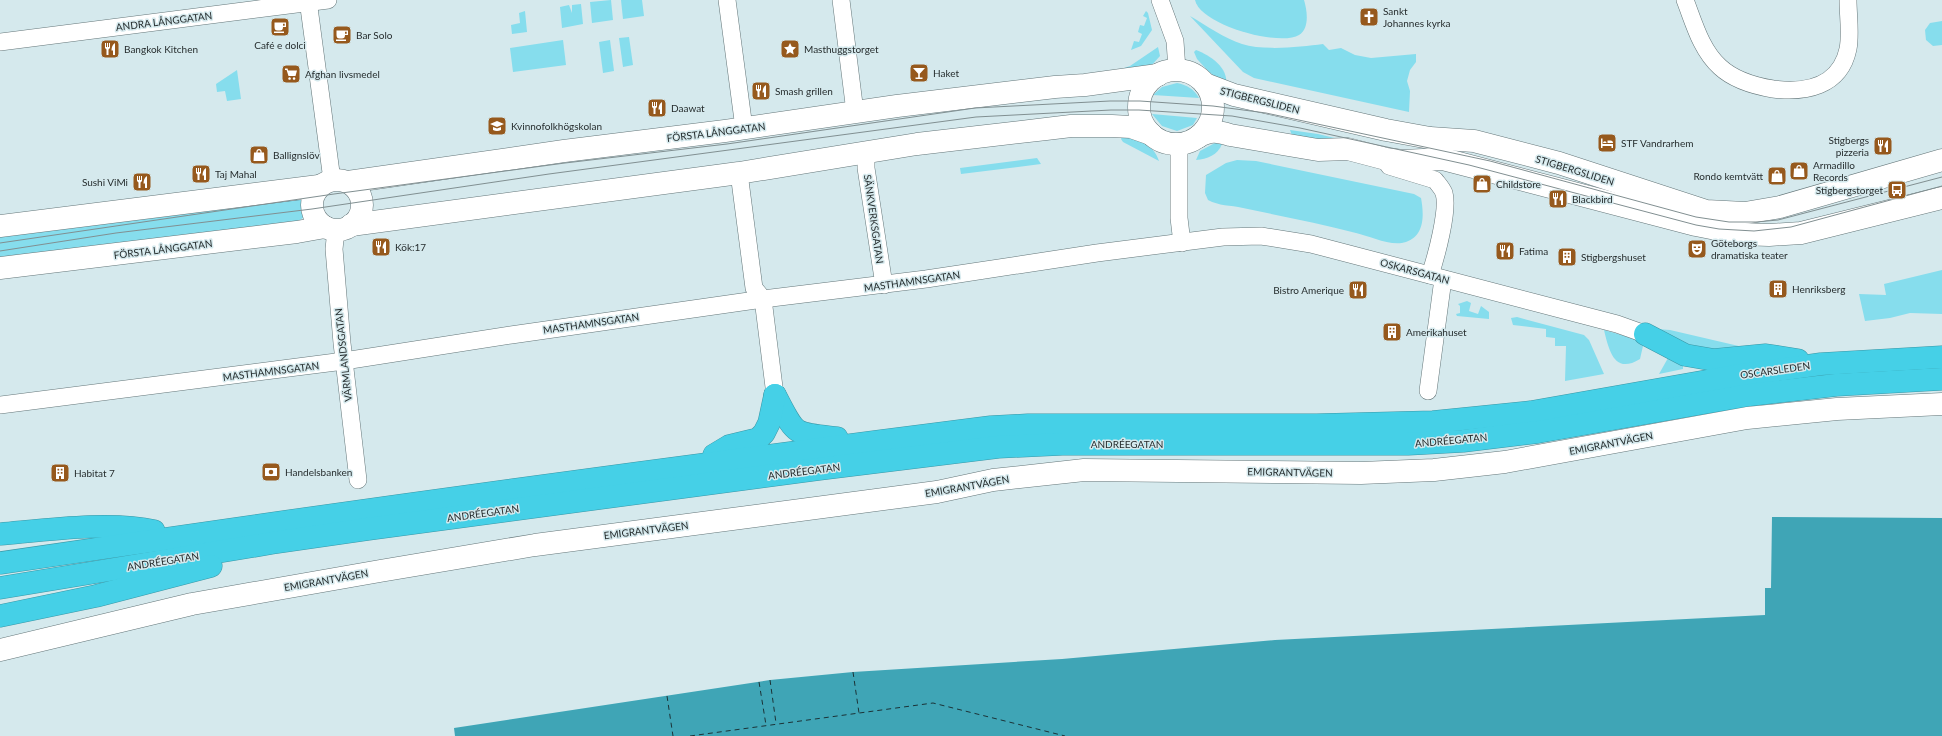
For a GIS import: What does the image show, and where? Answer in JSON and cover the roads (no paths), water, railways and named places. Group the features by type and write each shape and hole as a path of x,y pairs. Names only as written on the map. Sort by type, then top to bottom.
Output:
{"highway":[{"path":"1645,334 1685,355 1714,360 1766,355 1821,364"},
{"name":"OSCARSLEDEN","path":"1612,409 1735,376 1821,364 1942,357"},
{"name":"OSCARSLEDEN","path":"1612,409 1695,403 1769,392 1942,379"},
{"path":"775,395 791,426 799,432 809,436 836,438 859,444"},
{"path":"702,464 729,446 758,439 764,433 769,423 775,395"},
{"name":"ANDRÉEGATAN","path":"0,562 177,536 702,464 991,427 1028,425 1317,425 1433,422 1530,412 1612,409"},
{"name":"ANDRÉEGATAN","path":"0,588 272,543 780,474 998,447 1062,444 1408,444 1538,432 1612,409"},
{"path":"0,534 86,527 142,528 177,536"},
{"path":"0,616 96,596 230,561 272,543"}],"street":[{"name":"ANDRA LÅNGGATAN","path":"0,42 309,1 328,0"},
{"path":"727,0 744,128"},
{"path":"841,0 855,112"},
{"path":"1160,0 1174,41 1168,72 1149,81 1143,90 1140,101 1141,118 1151,134 1169,143 1189,140 1179,218 1182,243"},
{"path":"1685,0 1705,48 1721,68 1738,79 1756,86 1795,90 1807,89 1825,83 1838,70 1848,49 1848,0"},
{"path":"309,1 333,183"},
{"name":"STIGBERGSLIDEN","path":"1085,85 1168,72 1193,74 1205,84 1234,95 1386,130 1430,138 1474,141 1559,163 1706,211 1745,214 1780,207 1942,160"},
{"name":"STIGBERGSLIDEN","path":"1189,140 1207,127 1212,114 1213,106 1211,94 1205,84"},
{"name":"FÖRSTA LÅNGGATAN","path":"0,226 333,183 855,112 1054,87 1085,85"},
{"name":"FÖRSTA LÅNGGATAN","path":"0,268 338,227 739,172 917,144 1071,126 1131,127 1151,134"},
{"name":"STIGBERGSLIDEN","path":"1189,140 1208,131 1217,131 1230,135 1318,150 1403,170 1435,180 1444,194 1445,206 1437,255 1437,277"},
{"name":"STIGBERGSLIDEN","path":"1318,150 1348,149 1386,159 1403,161 1443,159 1696,225 1741,234 1769,235 1801,233 1942,198"},
{"name":"SÄNKVERKSGATAN","path":"866,153 866,168 884,285"},
{"path":"739,172 754,288 763,299 775,395"},
{"path":"333,183 358,191 361,202 359,215 338,227 317,220 312,209 312,198 333,183"},
{"name":"VÄRMLANDSGATAN","path":"338,227 334,249 344,361 358,480"},
{"name":"OSKARSGATAN","path":"1182,243 1241,236 1282,238 1617,324 1645,334"},
{"name":"MASTHAMNSGATAN","path":"0,405 344,361 511,335 763,299 884,285 1097,253 1182,243"},
{"path":"1428,391 1437,277"},
{"name":"EMIGRANTVÄGEN","path":"0,650 192,604 380,571 535,545 936,492 992,480 1084,470 1361,473 1434,470 1512,461 1747,418 1829,410 1942,404"}],"tram line":[{"path":"0,243 334,194 565,163 727,144 975,108 1110,101 1140,101 1213,106 1266,113 1490,161 1696,217 1729,222 1778,220 1942,177"},
{"path":"0,251 116,233 312,209 549,174 976,117 1111,110 1139,110 1232,116 1300,128 1469,165 1696,225 1719,229 1754,231 1791,227 1942,186"}],"place":[{"name":"Sankt Johannes kyrka","path":"1369,17"},
{"name":"Café e dolci","path":"280,27"},
{"name":"Bar Solo","path":"342,35"},
{"name":"Bangkok Kitchen","path":"110,49"},
{"name":"Masthuggstorget","path":"790,49"},
{"name":"Haket","path":"919,73"},
{"name":"Afghan livsmedel","path":"291,74"},
{"name":"Smash grillen","path":"761,91"},
{"name":"Daawat","path":"657,108"},
{"name":"Kvinnofolkhögskolan","path":"497,126"},
{"name":"STF Vandrarhem","path":"1607,143"},
{"name":"Stigbergs pizzeria","path":"1883,146"},
{"name":"Ballignslöv","path":"259,155"},
{"name":"Armadillo Records","path":"1799,171"},
{"name":"Taj Mahal","path":"201,174"},
{"name":"Rondo kemtvätt","path":"1777,176"},
{"name":"Sushi ViMi","path":"142,182"},
{"name":"Childstore","path":"1482,184"},
{"name":"Stigbergstorget","path":"1897,190"},
{"name":"Blackbird","path":"1558,199"},
{"name":"Kök:17","path":"381,247"},
{"name":"Göteborgs dramatiska teater","path":"1697,249"},
{"name":"Fatima","path":"1505,251"},
{"name":"Stigbergshuset","path":"1567,257"},
{"name":"Henriksberg","path":"1778,289"},
{"name":"Bistro Amerique","path":"1358,290"},
{"name":"Amerikahuset","path":"1392,332"},
{"name":"Handelsbanken","path":"271,472"},
{"name":"Habitat 7","path":"60,473"}]}
